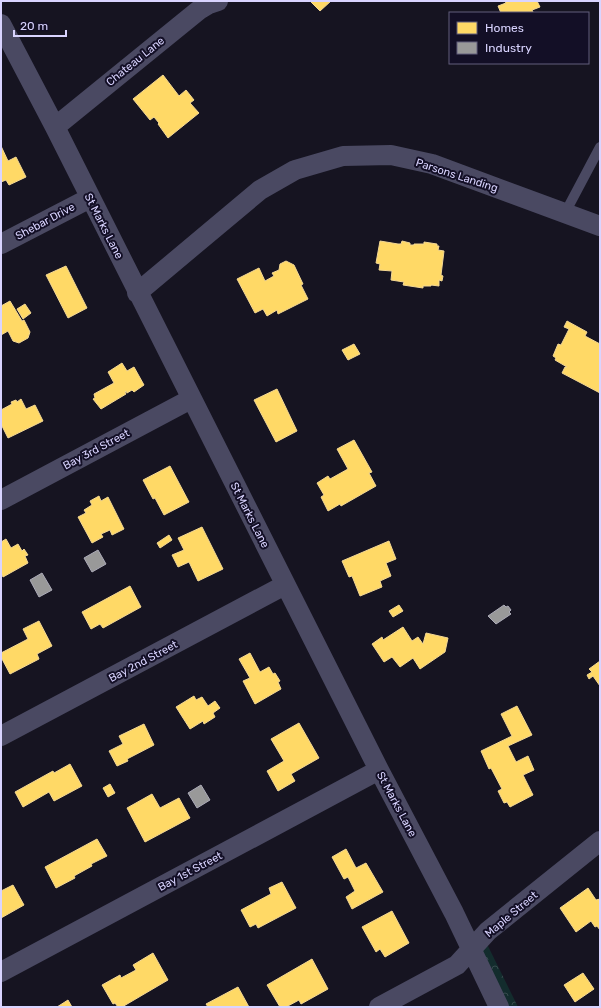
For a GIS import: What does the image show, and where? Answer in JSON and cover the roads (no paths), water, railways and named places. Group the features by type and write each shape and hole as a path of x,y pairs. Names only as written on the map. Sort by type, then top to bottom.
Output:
{"street":[{"name":"Chateau Lane","path":"55,127 199,10 218,1"},
{"name":"St Marks Lane","path":"1,24 55,127 137,293 379,770 454,913 499,1007"},
{"name":"Parsons Landing","path":"137,293 260,190 295,170 343,156 392,155 432,164 600,226"},
{"name":"Shebar Drive","path":"1,244 90,198"},
{"name":"Bay 3rd Street","path":"1,500 191,398"},
{"name":"Bay 2nd Street","path":"1,736 285,585"},
{"name":"Bay 1st Street","path":"1,972 379,770"},
{"name":"Maple Street","path":"379,1007 457,965 488,931 600,841"}],"lane":[{"path":"565,213 600,147"}]}
